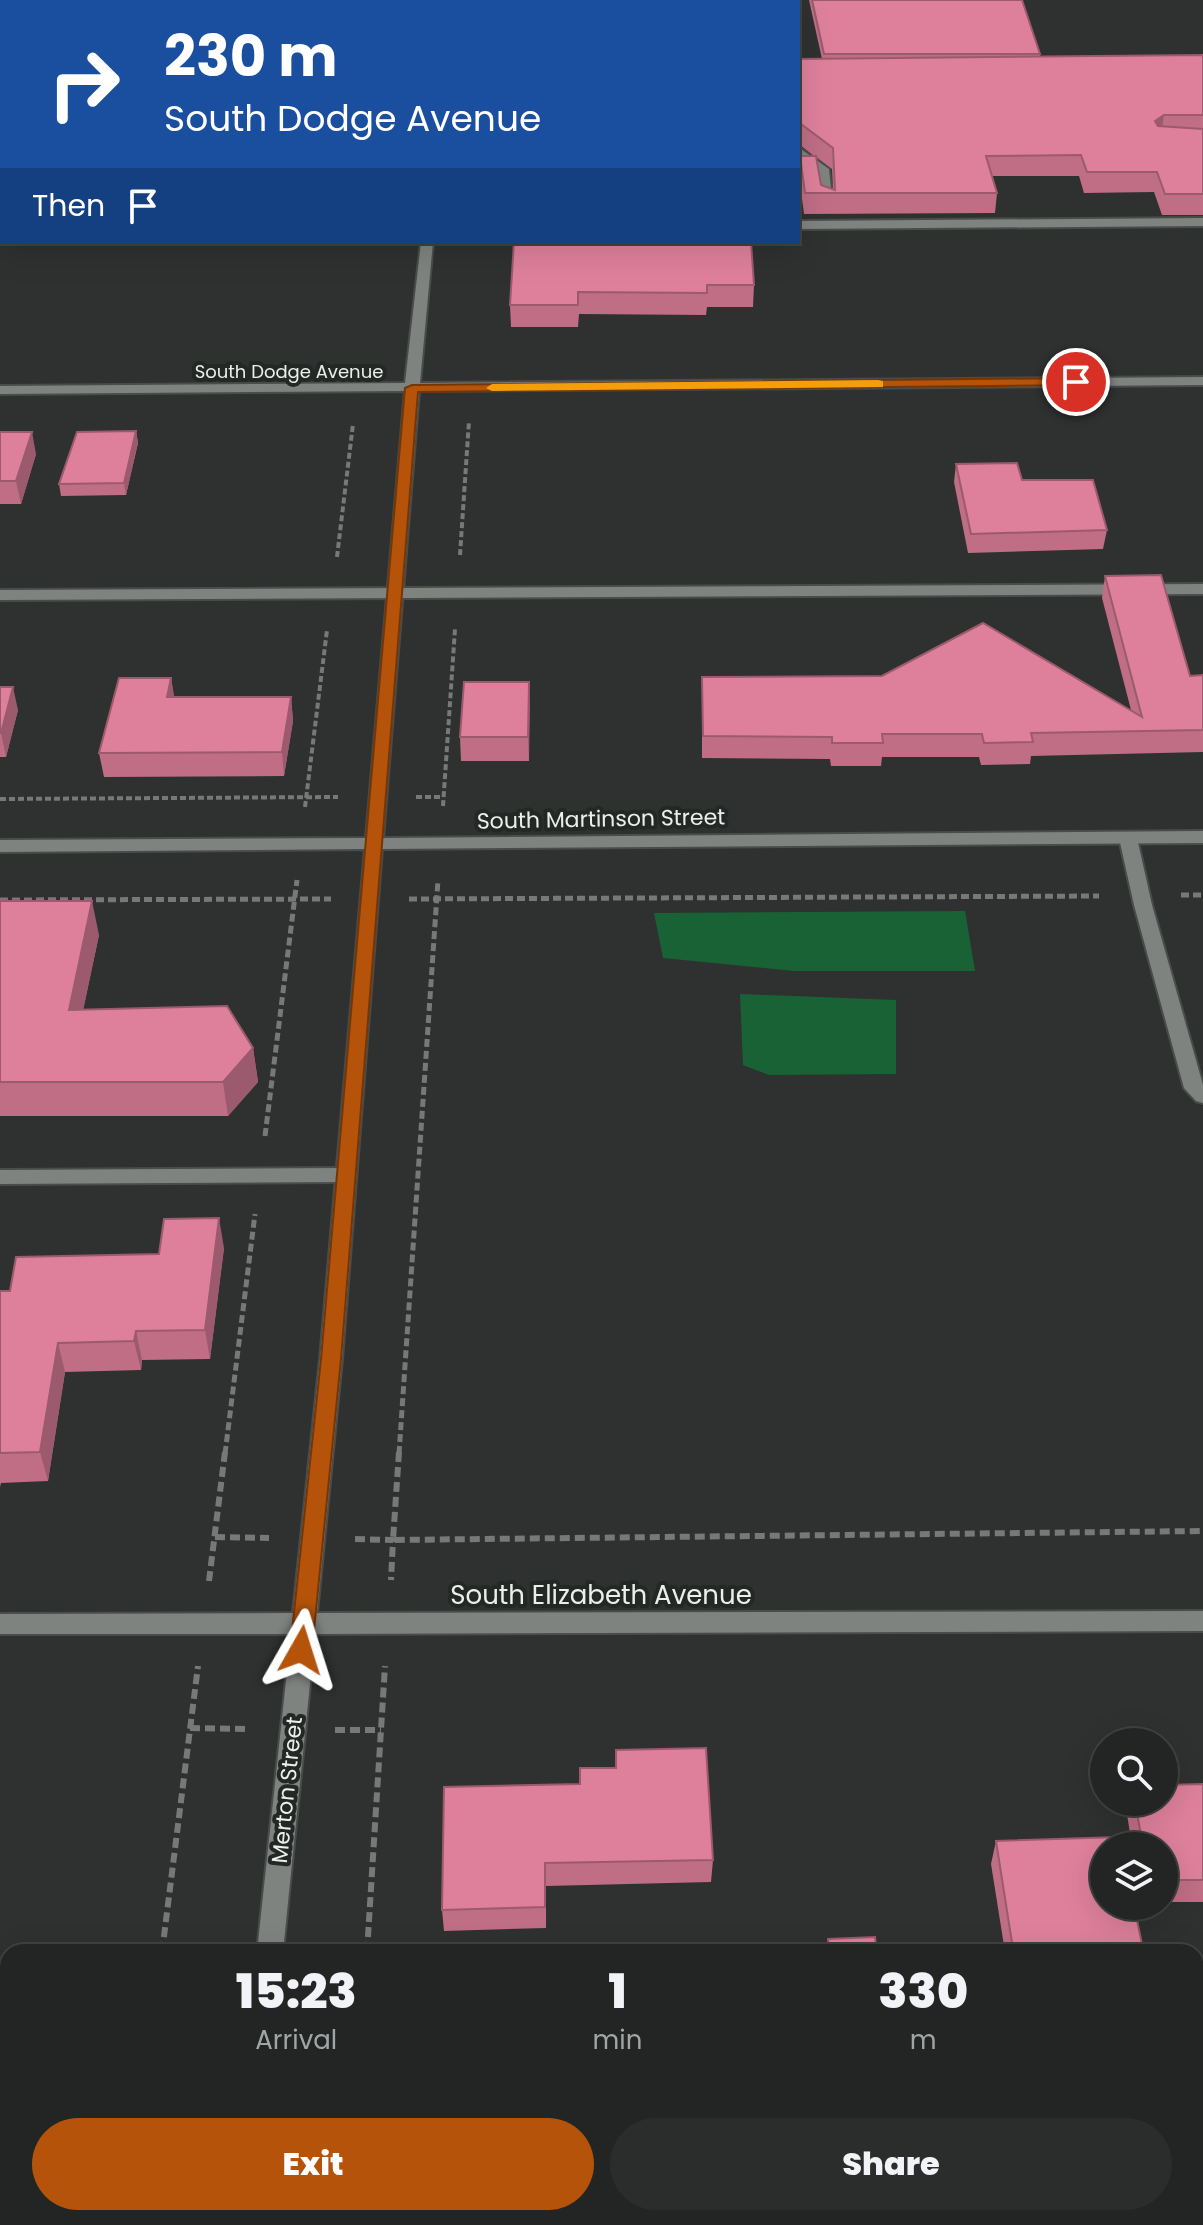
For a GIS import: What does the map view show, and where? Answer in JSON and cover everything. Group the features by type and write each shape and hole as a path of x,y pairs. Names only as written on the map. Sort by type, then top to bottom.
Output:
{"street":[{"path":"800,152 823,169 829,205"},
{"path":"800,169 823,169"},
{"path":"800,225 1203,222"},
{"name":"Merton Street","path":"271,1944 346,1175 409,419 427,244"},
{"name":"South Dodge Avenue","path":"0,390 1203,381"},
{"path":"0,595 1203,589"},
{"name":"South Martinson Street","path":"0,846 1203,837"},
{"path":"1128,838 1140,895 1194,1088 1203,1096"},
{"path":"0,1177 346,1175"},
{"name":"South Elizabeth Avenue","path":"0,1624 1203,1621"}],"path":[{"path":"367,1944 470,408"},
{"path":"163,1944 354,419 470,419"},
{"path":"0,799 443,797"},
{"path":"0,900 1203,895"},
{"path":"215,1537 393,1540 1203,1531"}],"green space":[{"path":"965,911 975,971 794,971 663,958 654,913"},
{"path":"740,994 896,1000 896,1074 769,1075 743,1065"}],"building":[{"path":"812,0 1022,0 1040,54 824,54"},
{"path":"1203,55 1203,115 1164,115 1155,121 1158,126 1203,129 1203,194 1165,194 1157,172 1087,172 1081,155 986,156 997,193 805,193 800,156 816,156 821,185 835,190 833,148 800,125 800,59"},
{"path":"514,244 751,244 754,285 707,285 707,293 578,292 578,305 510,305"},
{"path":"136,431 124,483 59,484 77,432"},
{"path":"0,432 32,432 16,481 0,481"},
{"path":"1017,463 1022,480 1093,480 1107,530 971,534 956,464"},
{"path":"1161,575 1190,676 1203,675 1203,730 1031,733 1033,742 984,743 982,734 882,734 883,743 832,743 832,737 703,736 702,677 882,676 983,623 1142,717 1105,576"},
{"path":"119,678 171,678 167,697 291,697 282,752 99,753"},
{"path":"464,682 529,682 528,737 460,737"},
{"path":"0,687 13,687 1,733 0,733"},
{"path":"0,901 92,901 69,1010 227,1006 253,1048 223,1082 0,1082"},
{"path":"219,1218 205,1330 136,1331 134,1341 58,1343 40,1452 0,1453 0,1291 10,1291 16,1257 159,1254 164,1219"},
{"path":"706,1748 713,1860 545,1863 545,1907 442,1910 444,1787 580,1784 580,1768 616,1768 616,1750"},
{"path":"1203,1784 1203,1880 1178,1880 1178,1832 1140,1832 1138,1816 1178,1816 1178,1785"},
{"path":"1090,1838 1090,1920 1137,1920 1142,1944 1012,1944 996,1841"},
{"path":"875,1937 876,1944 828,1944 828,1939"}],"slow traffic":[{"path":"492,388 878,384"}],"route":[{"path":"301,1650 331,1359 412,388 1076,382"}]}
